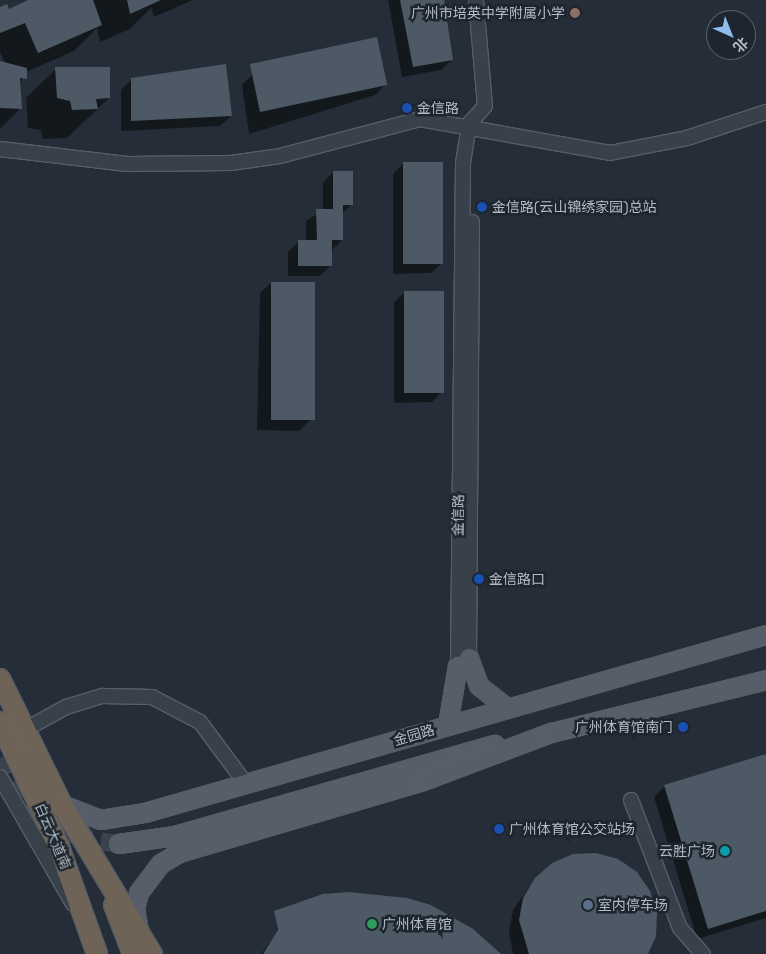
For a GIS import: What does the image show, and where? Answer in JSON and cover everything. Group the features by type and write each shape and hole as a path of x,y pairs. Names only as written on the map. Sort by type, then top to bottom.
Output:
{"highway":[{"name":"白云大道南","path":"0,679 62,805 102,867 152,954"},
{"name":"白云大道南","path":"0,722 52,831 94,946"},
{"name":"白云大道南","path":"102,867 133,954"}],"main road":[{"name":"金园路","path":"62,805 81,814 118,820 766,635"},
{"path":"464,662 478,686 507,708"},
{"path":"448,725 464,662"},
{"path":"118,844 175,836 440,759 766,680"},
{"path":"140,934 135,909 139,893 161,864 179,853 424,781 551,733"}],"street":[{"path":"469,124 485,106 476,0"},
{"path":"0,149 127,164 222,164 280,156 411,119 469,124 583,151 610,153 687,138 766,112"},
{"name":"金信路","path":"464,662 473,250 469,124"},
{"path":"26,729 66,707 102,696 152,697 200,722 246,784"},
{"path":"0,777 94,946"},
{"path":"632,800 680,928 703,954"}],"building":[{"path":"28,0 93,0 102,25 38,53 25,23 0,33 0,7 7,4 9,9"},
{"path":"127,0 161,0 130,14"},
{"path":"400,0 444,0 453,60 413,67"},
{"path":"377,37 387,85 260,112 250,64"},
{"path":"0,61 27,68 27,79 20,78 22,109 0,108"},
{"path":"226,64 232,116 131,121 131,78"},
{"path":"55,67 110,67 110,98 96,99 98,109 72,110 70,101 57,98"},
{"path":"403,162 443,162 443,264 403,264"},
{"path":"333,171 353,171 353,205 343,205 343,240 332,240 332,266 298,266 298,240 317,240 316,209 333,209"},
{"path":"271,282 315,282 315,420 271,420"},
{"path":"404,291 444,291 444,393 404,393"},
{"name":"云胜广场","path":"766,754 766,911 708,929 664,785"},
{"name":"室内停车场","path":"596,853 618,859 637,872 650,891 657,913 656,936 648,954 529,954 519,920 523,898 535,878 552,863 573,854"},
{"name":"广州体育馆","path":"348,892 407,898 431,905 473,929 501,954 263,954 278,930 274,911 323,894"}],"tunnel":[{"path":"0,758 27,806 46,824 74,838 119,844"}],"place":[{"name":"广州市培英中学附属小学","path":"575,13"},
{"name":"金信路","path":"407,108"},
{"name":"金信路(云山锦绣家园)总站","path":"482,207"},
{"name":"金信路口","path":"479,579"},
{"name":"广州体育馆南门","path":"683,727"},
{"name":"广州体育馆公交站场","path":"499,829"},
{"name":"云胜广场","path":"725,851"},
{"name":"室内停车场","path":"588,905"},
{"name":"广州体育馆","path":"372,924"}]}
